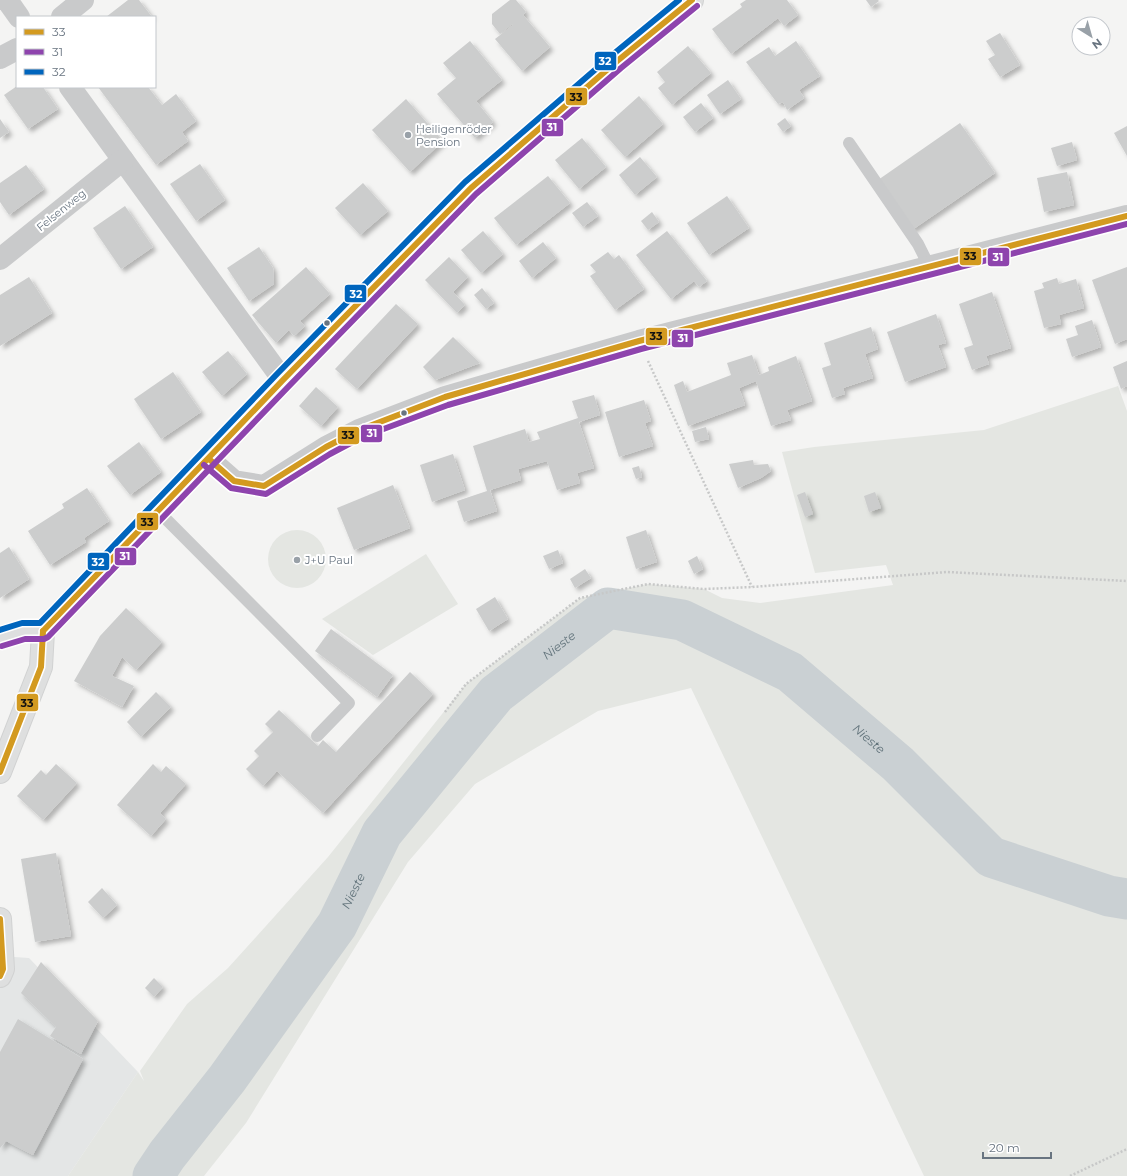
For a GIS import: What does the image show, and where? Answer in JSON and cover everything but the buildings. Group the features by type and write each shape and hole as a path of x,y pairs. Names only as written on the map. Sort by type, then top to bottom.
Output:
{"main road":[{"path":"0,772 41,667 43,631 283,380 471,188 616,62 692,0"},
{"path":"0,638 24,631 43,631"},
{"path":"0,919 3,969 0,976"}],"street":[{"path":"7,0 18,16"},
{"path":"63,16 83,0"},
{"path":"0,58 16,50"},
{"path":"71,88 283,380"},
{"name":"Felsenweg","path":"0,259 123,160"},
{"path":"209,459 234,481 264,486 326,447 359,430 445,397 639,341 1127,216"}],"lane":[{"path":"849,143 918,244 929,266"},
{"path":"158,512 349,703 317,736"}],"path":[{"path":"639,341 752,587"},
{"path":"445,712 466,684 580,598 648,584 704,589 752,587 947,572 1127,581"},
{"path":"1070,1176 1127,1149"}],"shaded area":[{"path":"1118,386 1127,411 1127,1176 924,1176 691,688 598,711 475,784 408,862 246,1123 204,1176 68,1176 138,1072 144,1081 140,1071 187,1004 228,968 328,857 466,684 580,598 648,584 704,589 722,598 760,603 893,585 886,565 815,573 782,452 814,447 984,430"},
{"name":"J+U Paul","path":"297,530 308,532 321,543 324,548 326,559 324,570 313,583 308,586 297,588 286,586 273,575 270,570 268,559 270,548 281,535 286,532"},
{"path":"426,554 458,604 373,655 322,619"},
{"path":"0,956 29,958 138,1072 68,1176 0,1176"}],"waterway":[{"name":"Nieste","path":"153,1176 167,1155 227,1079 337,925 382,833 496,694 608,608 682,620 790,672 898,764 991,857 1109,896 1127,899"}],"transit line":[{"name":"32","path":"0,630 22,623 40,623 277,374 465,182 611,56 679,0"},
{"name":"33","path":"43,631 283,380 471,188 616,62 692,0"},
{"name":"31","path":"2,646 25,639 44,639 48,637 476,194 621,68 697,6"},
{"name":"33","path":"209,459 234,481 264,486 326,447 359,430 445,397 639,341 1127,216"},
{"name":"31","path":"204,465 231,488 266,494 330,454 362,437 448,405 641,349 1127,224"},
{"name":"33","path":"0,772 41,667 43,631"},
{"name":"33","path":"0,919 3,969 0,976"}],"place":[{"name":"Heiligenröder Pension","path":"408,135"},
{"name":"J+U Paul","path":"297,560"}]}
